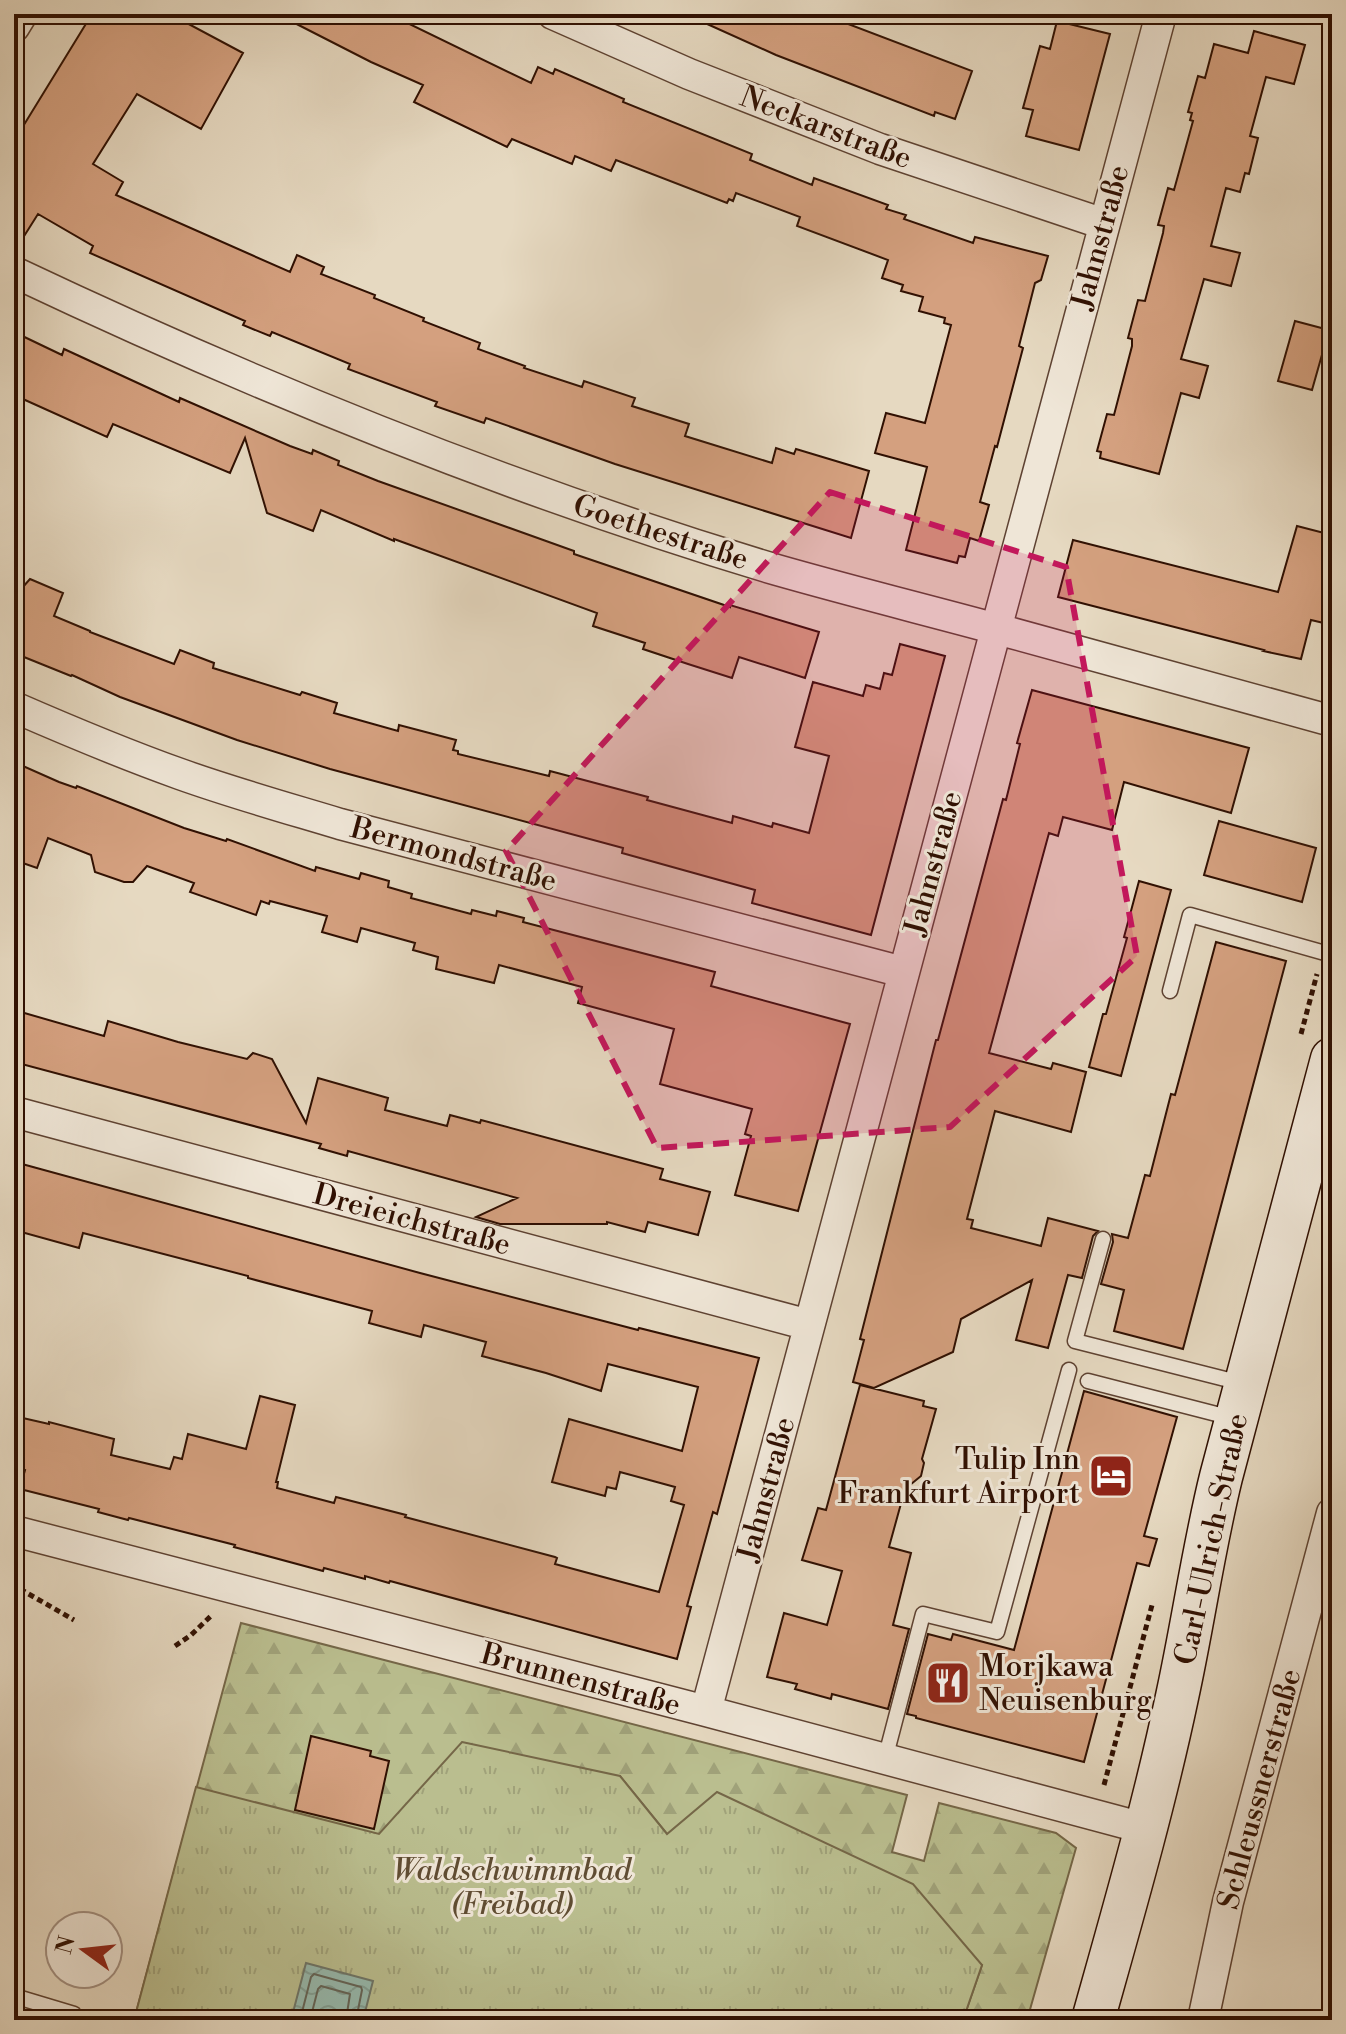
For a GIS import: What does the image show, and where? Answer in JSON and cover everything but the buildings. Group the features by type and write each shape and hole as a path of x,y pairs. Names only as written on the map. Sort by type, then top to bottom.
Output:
{"main road":[{"name":"Carl-Ulrich-Straße","path":"1093,2020 1147,1829 1178,1696 1210,1520 1332,1059"}],"street":[{"path":"14,27 22,14"},
{"name":"Neckarstraße","path":"553,14 689,74 843,135 1104,224"},
{"name":"Jahnstraße","path":"706,1711 1161,14"},
{"name":"Goethestraße","path":"14,272 235,371 468,466 780,570 1332,721"},
{"name":"Bermondstraße","path":"14,707 81,737 182,775 340,824 903,972"},
{"name":"Dreieichstraße","path":"14,1112 809,1325"},
{"name":"Schleussnerstraße","path":"1203,2020 1228,1902 1332,1513"},
{"name":"Brunnenstraße","path":"15,1537 706,1711 1147,1829"}],"lane":[{"path":"1170,991 1190,915 1332,955"},
{"path":"1103,1239 1075,1341 1241,1402"},
{"path":"885,1759 923,1614 997,1632 1069,1370"},
{"path":"1088,1381 1241,1402"},
{"path":"14,1996 74,2014"}],"path":[{"path":"20,1589 74,1620"},
{"path":"175,1646 215,1611"}],"highlighted area":[{"path":"830,492 1066,567 1137,956 950,1127 657,1148 506,851"}],"green space":[{"path":"241,1623 907,1795 892,1852 924,1861 939,1803 1056,1833 1076,1848 1027,2020 963,2020 982,1965 667,1834 620,1776 415,1816 134,2020"},
{"name":"Waldschwimmbad (Freibad)","path":"462,1742 620,1776 667,1834 717,1792 913,1884 982,1965 963,2020 134,2020 196,1787 379,1834"}],"water":[{"path":"306,1963 373,1981 363,2020 291,2020"}],"place":[{"name":"Tulip Inn Frankfurt Airport","path":"1111,1476"},
{"name":"Morjkawa Neuisenburg","path":"948,1683"}]}
